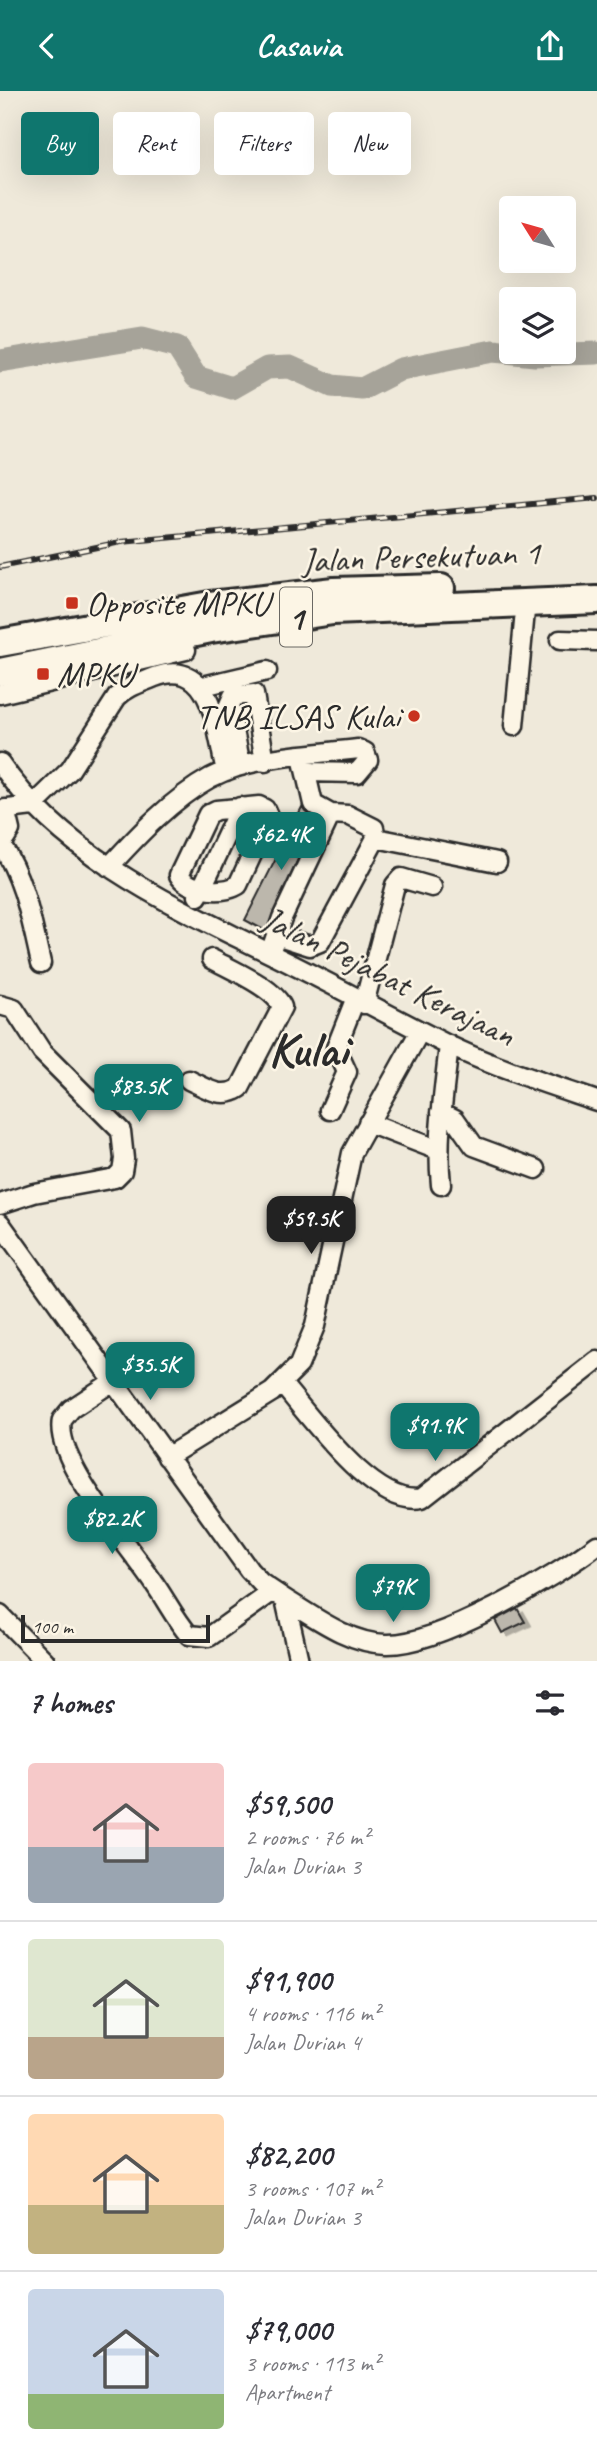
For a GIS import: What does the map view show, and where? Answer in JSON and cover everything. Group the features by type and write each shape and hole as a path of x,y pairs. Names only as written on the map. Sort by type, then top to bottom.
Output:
{"highway":[{"name":"Jalan Persekutuan 1","path":"0,643 210,605 334,591 597,584"},
{"name":"Jalan Persekutuan 1","path":"0,672 211,629 334,611 597,600"}],"street":[{"path":"514,726 526,601"},
{"path":"560,640 597,641"},
{"path":"0,694 186,650"},
{"path":"120,666 126,688"},
{"path":"203,686 267,671"},
{"path":"41,963 24,889 14,864 0,842 10,830 2,810 33,806 69,771 126,688 170,672 188,674 203,686 234,769"},
{"path":"234,769 229,705 238,694 254,694 265,762"},
{"path":"109,867 168,809 209,779 234,769 265,762 304,764 313,804 331,814 348,815 374,828 376,838 320,942 310,946 276,935"},
{"name":"Jalan Pejabat Kerajaan","path":"0,763 33,806 74,844 109,867 360,1002 449,1045 497,1066 597,1101"},
{"path":"259,806 269,813 242,880 233,888 201,889 179,875 205,817 211,812 240,807 259,806"},
{"path":"190,911 240,807"},
{"path":"270,953 331,814"},
{"path":"376,838 497,862"},
{"path":"330,1109 347,1072 347,1066 336,1048 360,1002 395,885 401,878 407,878 432,887"},
{"path":"188,1080 221,1094 231,1094 240,1088 282,1007 279,999 269,991 212,959"},
{"path":"0,1005 14,1009 42,1052 121,1131 124,1159 122,1171 115,1178 34,1193 0,1204"},
{"path":"167,1457 282,1384 299,1365 315,1326 344,1180 352,1153 421,1031"},
{"path":"441,1185 438,1150 449,1045"},
{"path":"441,1112 454,1119 474,1146 536,1169"},
{"path":"368,1123 438,1150"},
{"path":"0,1223 248,1570 279,1596 337,1630 358,1640 388,1644 423,1637 473,1616 552,1574 597,1545"},
{"path":"282,1384 351,1462 380,1489 409,1500 422,1498 597,1361"},
{"path":"112,1382 71,1409 62,1420 63,1443 97,1505 157,1586 179,1624 189,1635 209,1637 279,1596"},
{"path":"279,1596 299,1661"},
{"path":"0,1615 45,1661"}],"building":[{"path":"302,807 316,819 266,931 245,920"},
{"path":"517,1608 525,1622 502,1633 495,1620"}],"waterway":[{"path":"0,361 142,338 177,347 196,377 232,388 267,368 290,367 332,386 362,389 401,369 493,351 535,355 597,353"}],"railway":[{"path":"0,567 121,542 597,498"}],"place":[{"name":"Opposite MPKU","path":"72,603"},
{"name":"MPKU","path":"43,674"},
{"name":"TNB ILSAS Kulai","path":"414,716"}],"district":[{"name":"Kulai","path":"308,1049"}]}
